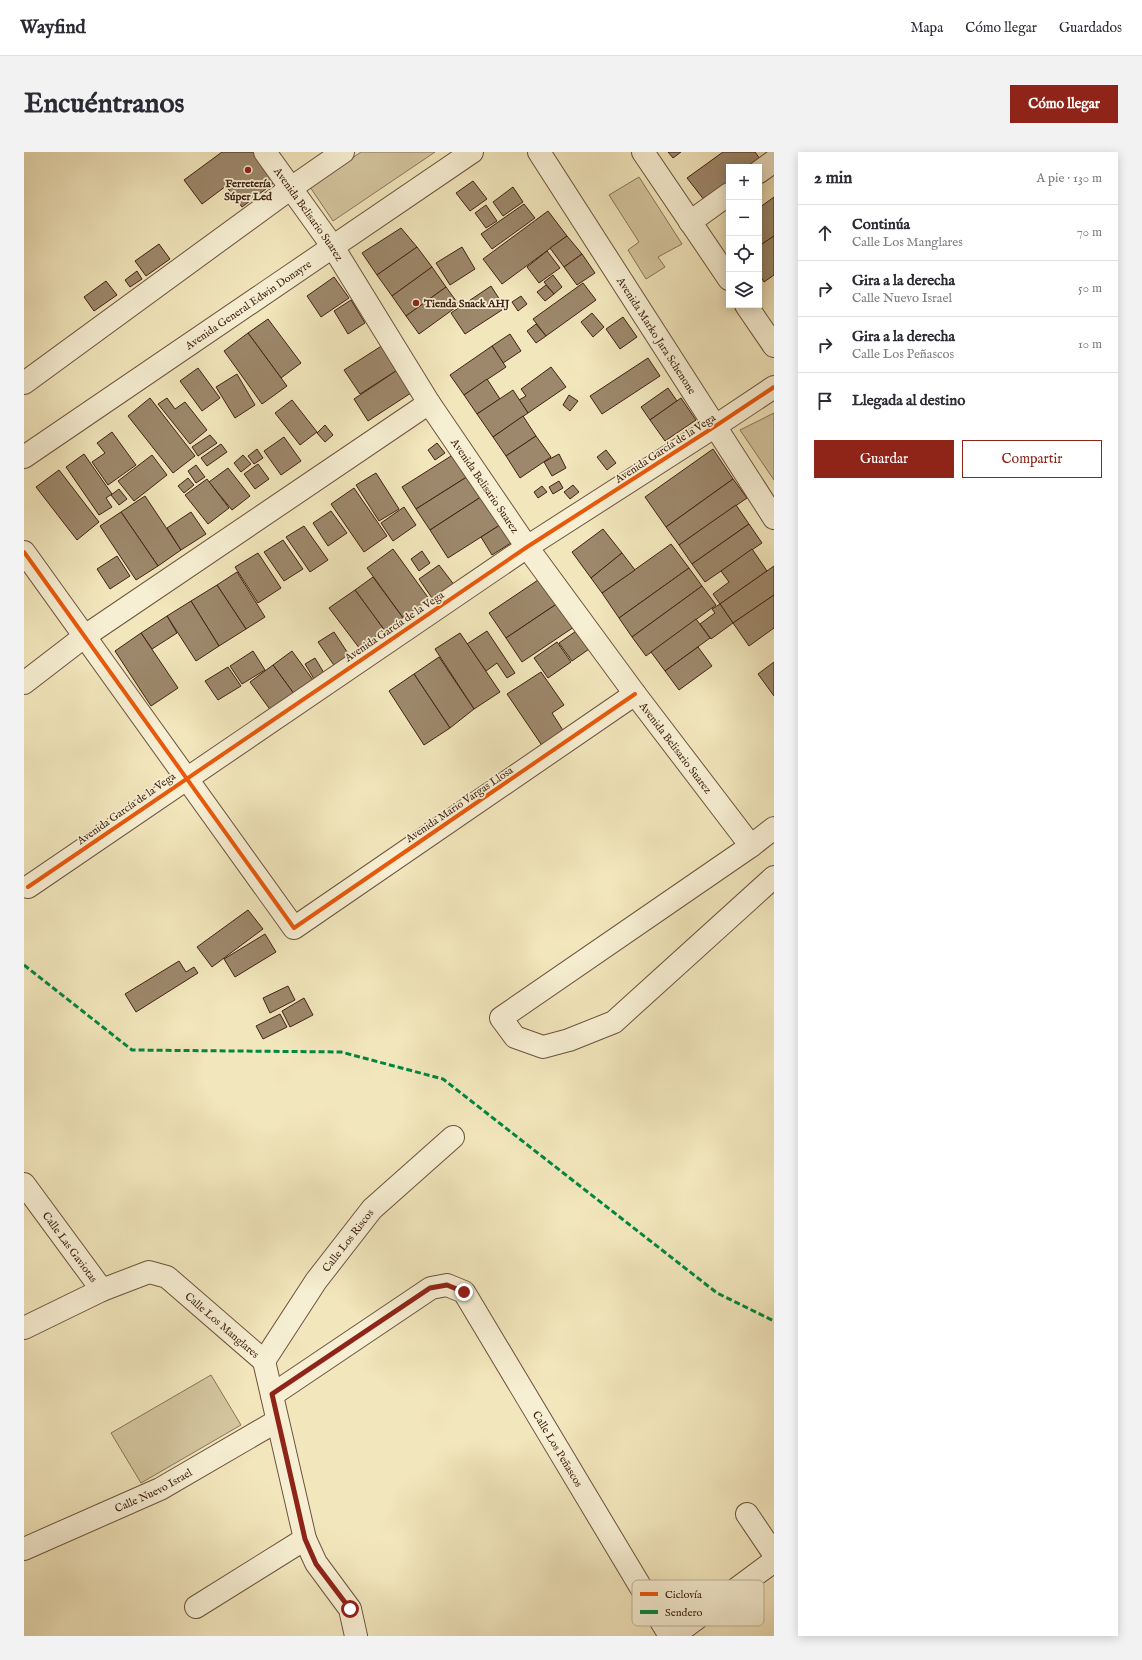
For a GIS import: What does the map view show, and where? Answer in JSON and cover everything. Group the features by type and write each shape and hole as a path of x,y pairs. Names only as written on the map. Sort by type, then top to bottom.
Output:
{"street":[{"name":"Avenida Belisario Suarez","path":"266,152 333,247 429,404 527,546 635,694 751,846"},
{"path":"24,384 291,188 343,152"},
{"name":"Avenida General Edwin Donayre","path":"24,457 472,152"},
{"name":"Avenida Marko Jara Schenone","path":"539,152 714,427 774,518"},
{"path":"643,152 726,275"},
{"path":"762,170 774,162"},
{"path":"690,222 726,196"},
{"path":"748,308 774,346"},
{"name":"Avenida García de la Vega","path":"28,887 527,546 774,387"},
{"path":"24,683 85,636 429,404"},
{"path":"24,552 186,778"},
{"name":"Avenida Mario Vargas Llosa","path":"186,778 294,928 635,694"},
{"path":"774,828 751,846 501,1018 515,1037 543,1048 569,1040 614,1022 774,878"},
{"name":"Calle Los Riscos","path":"264,1361 316,1281 372,1209 453,1137"},
{"name":"Calle Las Gaviotas","path":"24,1184 102,1290"},
{"name":"Calle Los Manglares","path":"24,1328 102,1290 149,1272 167,1277 264,1361 305,1539 316,1564 350,1609 356,1636"},
{"name":"Calle Los Peñascos","path":"272,1394 430,1288 447,1285 464,1292 636,1580"},
{"name":"Calle Nuevo Israel","path":"24,1549 160,1488 277,1421"},
{"path":"747,1514 774,1554"},
{"path":"196,1607 305,1539"},
{"path":"748,1580 774,1561"},
{"name":"Calle Los Peñascos","path":"664,1626 670,1636"},
{"path":"673,1636 686,1626"}],"shaded area":[{"path":"361,152 435,152 333,221 310,187"},
{"path":"639,177 682,244 658,257 665,267 646,279 628,250 639,242 609,195"},
{"path":"774,413 774,480 740,430"},
{"path":"211,1375 241,1425 141,1483 111,1433"}],"building":[{"path":"222,152 253,152 275,182 242,207 226,186 202,204 184,180"},
{"path":"668,152 681,152 673,158"},
{"path":"723,152 755,152 760,159 754,164 726,164 726,185 705,201 687,178"},
{"path":"473,181 487,199 470,211 456,193"},
{"path":"513,187 523,202 503,216 493,202"},
{"path":"774,197 774,236 762,244 762,236 762,206"},
{"path":"524,204 535,218 492,249 481,234"},
{"path":"486,205 497,221 486,228 475,213"},
{"path":"548,211 567,236 502,284 483,259"},
{"path":"401,228 417,247 377,275 362,253"},
{"path":"567,236 582,254 564,267 550,248"},
{"path":"774,236 774,275 764,282 762,279 762,244"},
{"path":"159,244 170,259 146,276 135,261"},
{"path":"417,247 432,267 392,296 377,275"},
{"path":"462,247 475,269 450,285 436,263"},
{"path":"547,251 560,268 539,283 527,267"},
{"path":"582,254 595,273 577,285 564,267"},
{"path":"432,267 446,287 406,316 392,296"},
{"path":"137,271 142,279 130,287 125,280"},
{"path":"553,275 562,287 554,294 544,282"},
{"path":"334,277 349,298 321,317 307,296"},
{"path":"106,281 117,295 94,311 84,297"},
{"path":"583,283 596,300 546,336 533,319"},
{"path":"546,285 554,294 545,301 537,292"},
{"path":"491,286 505,308 465,334 451,313"},
{"path":"446,287 459,305 419,334 406,316"},
{"path":"521,296 527,304 518,311 512,302"},
{"path":"351,300 365,323 348,334 334,311"},
{"path":"592,313 604,327 593,337 581,322"},
{"path":"623,317 637,337 620,349 606,329"},
{"path":"268,319 301,363 281,378 248,333"},
{"path":"536,324 546,336 536,343 527,331"},
{"path":"248,333 287,386 262,404 224,351"},
{"path":"510,334 521,351 503,363 492,346"},
{"path":"383,345 399,369 360,394 344,370"},
{"path":"492,346 506,367 464,395 450,375"},
{"path":"648,358 660,376 602,414 590,396"},
{"path":"551,367 566,387 528,413 519,400 526,396 521,389"},
{"path":"198,368 220,398 202,411 180,381"},
{"path":"399,369 414,391 368,421 354,399"},
{"path":"237,374 255,405 235,418 216,387"},
{"path":"487,379 500,399 477,414 464,395"},
{"path":"668,388 677,401 650,420 641,407"},
{"path":"513,390 528,413 493,437 477,414"},
{"path":"569,395 578,401 570,411 563,405"},
{"path":"150,398 195,456 173,473 128,416"},
{"path":"167,398 175,409 185,402 207,430 190,444 158,404"},
{"path":"681,398 696,420 665,441 650,420"},
{"path":"292,400 317,432 300,445 275,413"},
{"path":"523,416 536,436 506,456 493,437"},
{"path":"325,425 333,435 325,442 317,433"},
{"path":"112,432 136,465 108,485 92,462 105,453 97,443"},
{"path":"210,435 217,443 198,456 192,447"},
{"path":"536,436 551,457 520,478 506,456"},
{"path":"284,437 301,461 281,475 264,451"},
{"path":"437,443 445,453 435,460 428,450"},
{"path":"221,444 227,452 207,466 201,458"},
{"path":"257,449 263,458 254,464 248,456"},
{"path":"713,449 733,479 666,527 645,497"},
{"path":"606,450 616,463 607,470 597,457"},
{"path":"459,451 473,473 416,509 402,487"},
{"path":"84,454 112,494 106,498 112,507 99,515 66,467"},
{"path":"559,454 566,468 552,476 544,462"},
{"path":"152,455 167,475 134,501 118,481"},
{"path":"243,455 251,464 241,472 234,463"},
{"path":"258,464 269,479 255,489 244,474"},
{"path":"196,465 205,477 196,483 188,471"},
{"path":"228,468 250,496 232,510 209,482"},
{"path":"59,470 99,522 77,540 36,487"},
{"path":"376,473 399,509 379,521 356,485"},
{"path":"473,473 487,493 430,530 416,509"},
{"path":"188,478 194,485 184,493 178,486"},
{"path":"207,479 229,508 208,524 185,495"},
{"path":"733,479 747,498 679,545 666,527"},
{"path":"559,481 563,488 553,494 549,487"},
{"path":"573,485 579,492 570,499 564,492"},
{"path":"542,486 547,492 538,498 534,492"},
{"path":"354,488 387,536 364,552 331,504"},
{"path":"119,489 127,499 119,505 111,495"},
{"path":"487,493 500,525 448,558 430,530"},
{"path":"145,496 181,550 158,566 121,512"},
{"path":"736,505 749,524 692,564 679,545"},
{"path":"404,507 416,525 393,541 381,523"},
{"path":"331,511 347,533 328,546 313,523"},
{"path":"121,512 158,566 136,580 100,526"},
{"path":"191,512 206,534 181,550 167,528"},
{"path":"749,524 762,543 705,582 692,564"},
{"path":"500,525 511,543 492,555 481,537"},
{"path":"304,526 328,560 310,572 286,537"},
{"path":"603,529 622,553 591,578 572,552"},
{"path":"283,540 303,569 284,581 264,552"},
{"path":"671,544 689,568 619,618 602,593"},
{"path":"393,549 432,603 406,622 367,568"},
{"path":"752,549 767,571 720,604 713,594 729,582 721,571"},
{"path":"422,551 430,563 419,571 411,559"},
{"path":"258,553 281,588 258,603 235,567"},
{"path":"622,553 635,570 602,593 591,578"},
{"path":"117,556 130,576 110,589 97,569"},
{"path":"439,565 455,586 434,601 419,579"},
{"path":"774,566 774,595 733,623 720,604"},
{"path":"689,568 702,586 632,637 619,618"},
{"path":"237,572 265,617 246,629 217,585"},
{"path":"544,576 561,601 506,638 489,613"},
{"path":"373,577 406,622 388,635 355,590"},
{"path":"217,585 246,629 219,646 191,601"},
{"path":"702,586 716,605 646,656 632,637"},
{"path":"355,590 388,635 363,653 329,608"},
{"path":"774,595 774,628 749,646 733,623"},
{"path":"191,601 219,646 196,661 167,616"},
{"path":"561,601 577,625 522,662 506,638"},
{"path":"720,604 733,623 711,639 700,624 715,613 712,609"},
{"path":"167,616 177,633 152,649 141,633"},
{"path":"696,619 710,638 665,671 651,652"},
{"path":"579,629 592,647 572,661 559,643"},
{"path":"487,631 515,673 507,678 497,663 486,671 467,644"},
{"path":"334,632 353,661 338,671 318,642"},
{"path":"141,633 178,688 151,706 115,651"},
{"path":"460,633 500,692 474,709 435,649"},
{"path":"557,642 571,662 548,678 534,658"},
{"path":"698,647 712,666 679,690 665,671"},
{"path":"253,651 265,670 242,684 230,666"},
{"path":"292,651 316,684 297,698 273,665"},
{"path":"439,657 474,709 450,728 414,674"},
{"path":"315,658 327,678 317,684 305,664"},
{"path":"774,662 774,696 758,674"},
{"path":"273,665 297,698 274,715 250,682"},
{"path":"228,667 241,686 218,700 205,681"},
{"path":"541,672 564,705 552,713 566,735 545,750 507,694"},
{"path":"414,674 450,728 424,745 389,691"},
{"path":"248,910 263,929 212,967 197,947"},
{"path":"265,934 276,952 235,977 224,959"},
{"path":"179,961 186,972 194,967 198,973 136,1012 125,994"},
{"path":"288,986 295,1000 270,1013 263,998"},
{"path":"304,998 313,1015 290,1027 282,1011"},
{"path":"280,1014 287,1027 263,1039 256,1026"}],"marked path":[{"path":"24,965 132,1050 341,1052 443,1079 717,1293 774,1321"}],"cycle path":[{"path":"28,887 527,547 774,387"},
{"path":"24,552 294,928 635,694"}],"place":[{"name":"Ferretería Súper Led","path":"248,170"},
{"name":"Tienda Snack AHJ","path":"416,303"}],"route":[{"path":"350,1609 316,1564 305,1539 272,1394 430,1288 447,1285 464,1292"}]}
